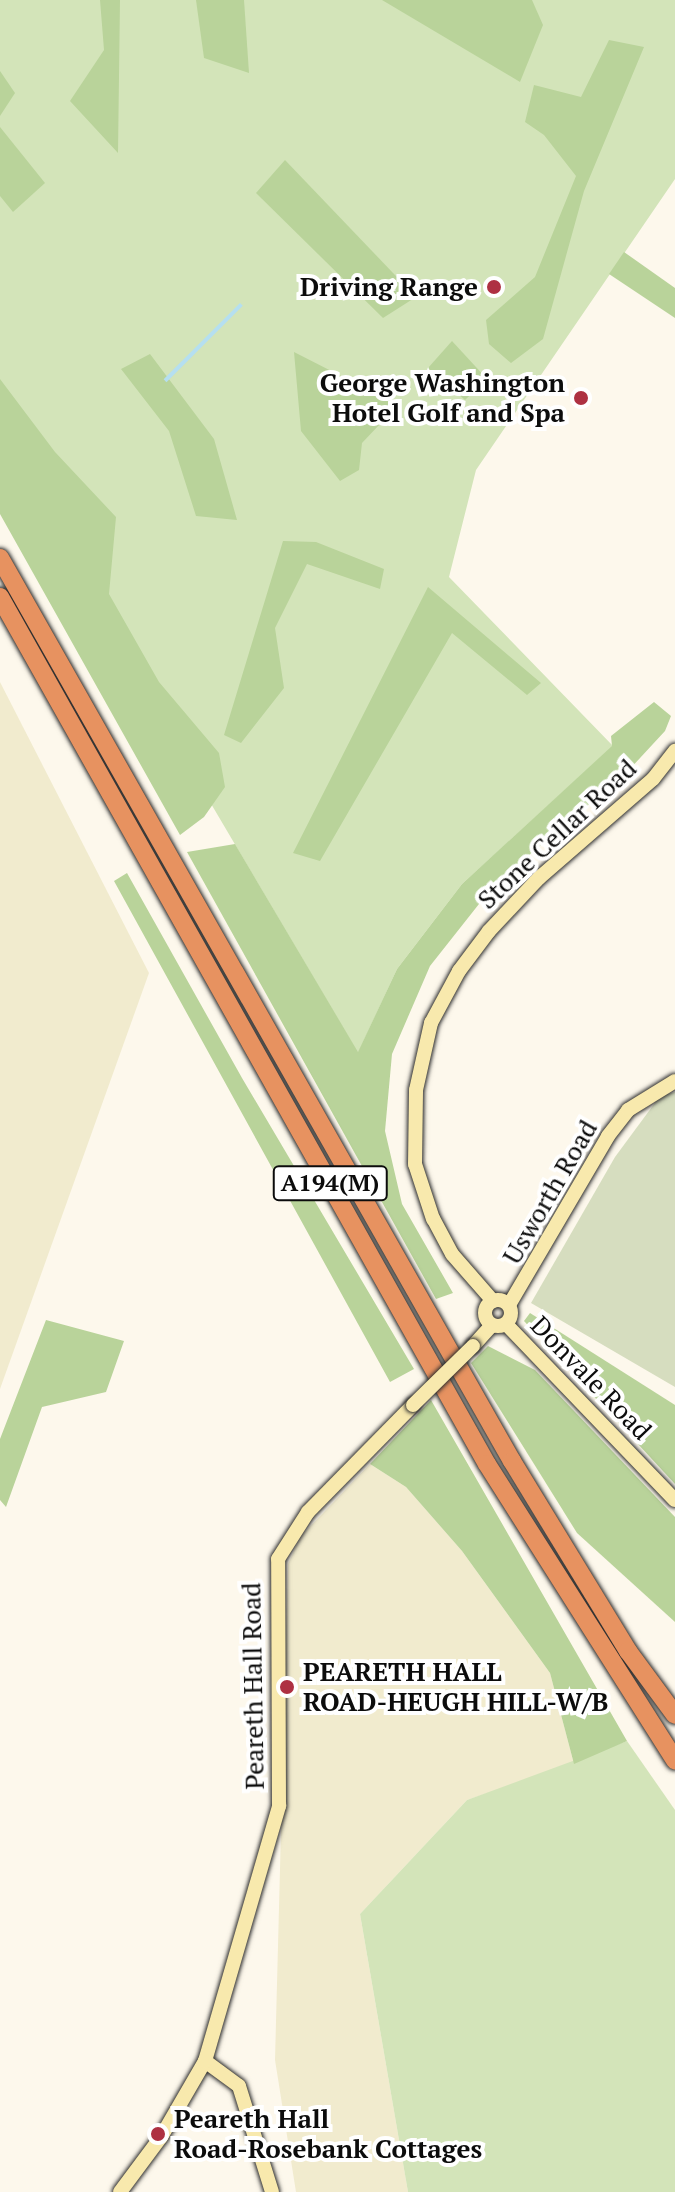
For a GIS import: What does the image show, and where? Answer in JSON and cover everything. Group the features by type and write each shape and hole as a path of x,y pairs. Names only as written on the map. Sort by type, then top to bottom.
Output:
{"highway":[{"name":"A194(M)","path":"0,558 512,1461 628,1651 675,1715"},
{"name":"A194(M)","path":"0,597 487,1464 675,1760"}],"street":[{"name":"Stone Cellar Road","path":"493,1301 452,1254 433,1219 415,1164 416,1090 431,1023 459,971 489,931 539,878 653,779 675,751"},
{"name":"Usworth Road","path":"509,1305 608,1136 628,1110 675,1081"},
{"path":"493,1301 509,1305 512,1313 499,1325 485,1310 493,1301"},
{"name":"Peareth Hall Road","path":"120,2192 161,2137 205,2061 279,1806 278,1559 308,1512 473,1346 499,1325"},
{"name":"Donvale Road","path":"499,1325 675,1500"},
{"path":"205,2061 239,2086 255,2122 272,2192"}],"shaded area":[{"path":"0,682 149,973 0,1389"},
{"path":"370,1464 406,1487 462,1551 550,1673 574,1764 467,1800 360,1914 408,2192 296,2192 275,2060 288,1564 301,1536"}],"green space":[{"name":"George Washington Hotel Golf and Spa","path":"0,0 675,0 675,179 476,470 449,577 613,746 462,884 397,969 358,1053 0,446"},
{"path":"100,0 120,0 118,153 70,101 104,50"},
{"path":"196,0 244,0 249,73 204,58"},
{"path":"382,0 532,0 543,25 520,82"},
{"path":"609,40 644,47 584,191 543,339 511,363 489,344 486,320 535,277 576,176 544,135 525,122 534,85 581,97"},
{"path":"0,71 15,93 0,116"},
{"path":"0,127 45,183 13,212 0,196"},
{"path":"285,160 416,297 383,318 256,193"},
{"path":"624,252 675,288 675,318 609,274"},
{"path":"452,341 487,379 465,400 428,368"},
{"path":"294,352 398,405 362,443 359,470 340,481 301,431"},
{"path":"150,354 214,439 237,520 196,516 169,431 121,369"},
{"path":"0,379 55,452 116,517 109,594 159,682 219,753 225,787 204,817 180,835 0,514"},
{"path":"283,541 316,542 384,569 380,589 307,564 275,628 284,688 241,743 224,735"},
{"path":"428,587 541,683 527,695 452,633 320,861 293,853"},
{"path":"654,702 671,716 665,731 628,771 494,885 430,966 392,1054 385,1131 402,1204 453,1293 436,1299 187,852 235,844 358,1052 397,969 462,884 612,746 611,736"},
{"path":"127,873 242,1078 414,1369 390,1382 114,881"},
{"path":"675,1092 675,1387 531,1303 615,1157 660,1096"},
{"path":"530,1313 675,1405 675,1484 524,1321"},
{"path":"46,1320 124,1341 106,1392 42,1407 6,1507 0,1500 0,1439"},
{"path":"488,1346 535,1370 675,1517 675,1622 577,1533 471,1363"},
{"path":"431,1400 627,1741 574,1764 550,1673 462,1551 406,1487 370,1464"},
{"path":"627,1741 675,1810 675,2192 408,2192 360,1914 467,1800"}],"water":[{"path":"240,303 243,306 166,382 164,379"}],"place":[{"name":"Driving Range","path":"494,287"},
{"name":"George Washington Hotel Golf and Spa","path":"581,398"},
{"name":"PEARETH HALL ROAD-HEUGH HILL-W/B","path":"287,1687"},
{"name":"Peareth Hall Road-Rosebank Cottages","path":"158,2134"}]}
